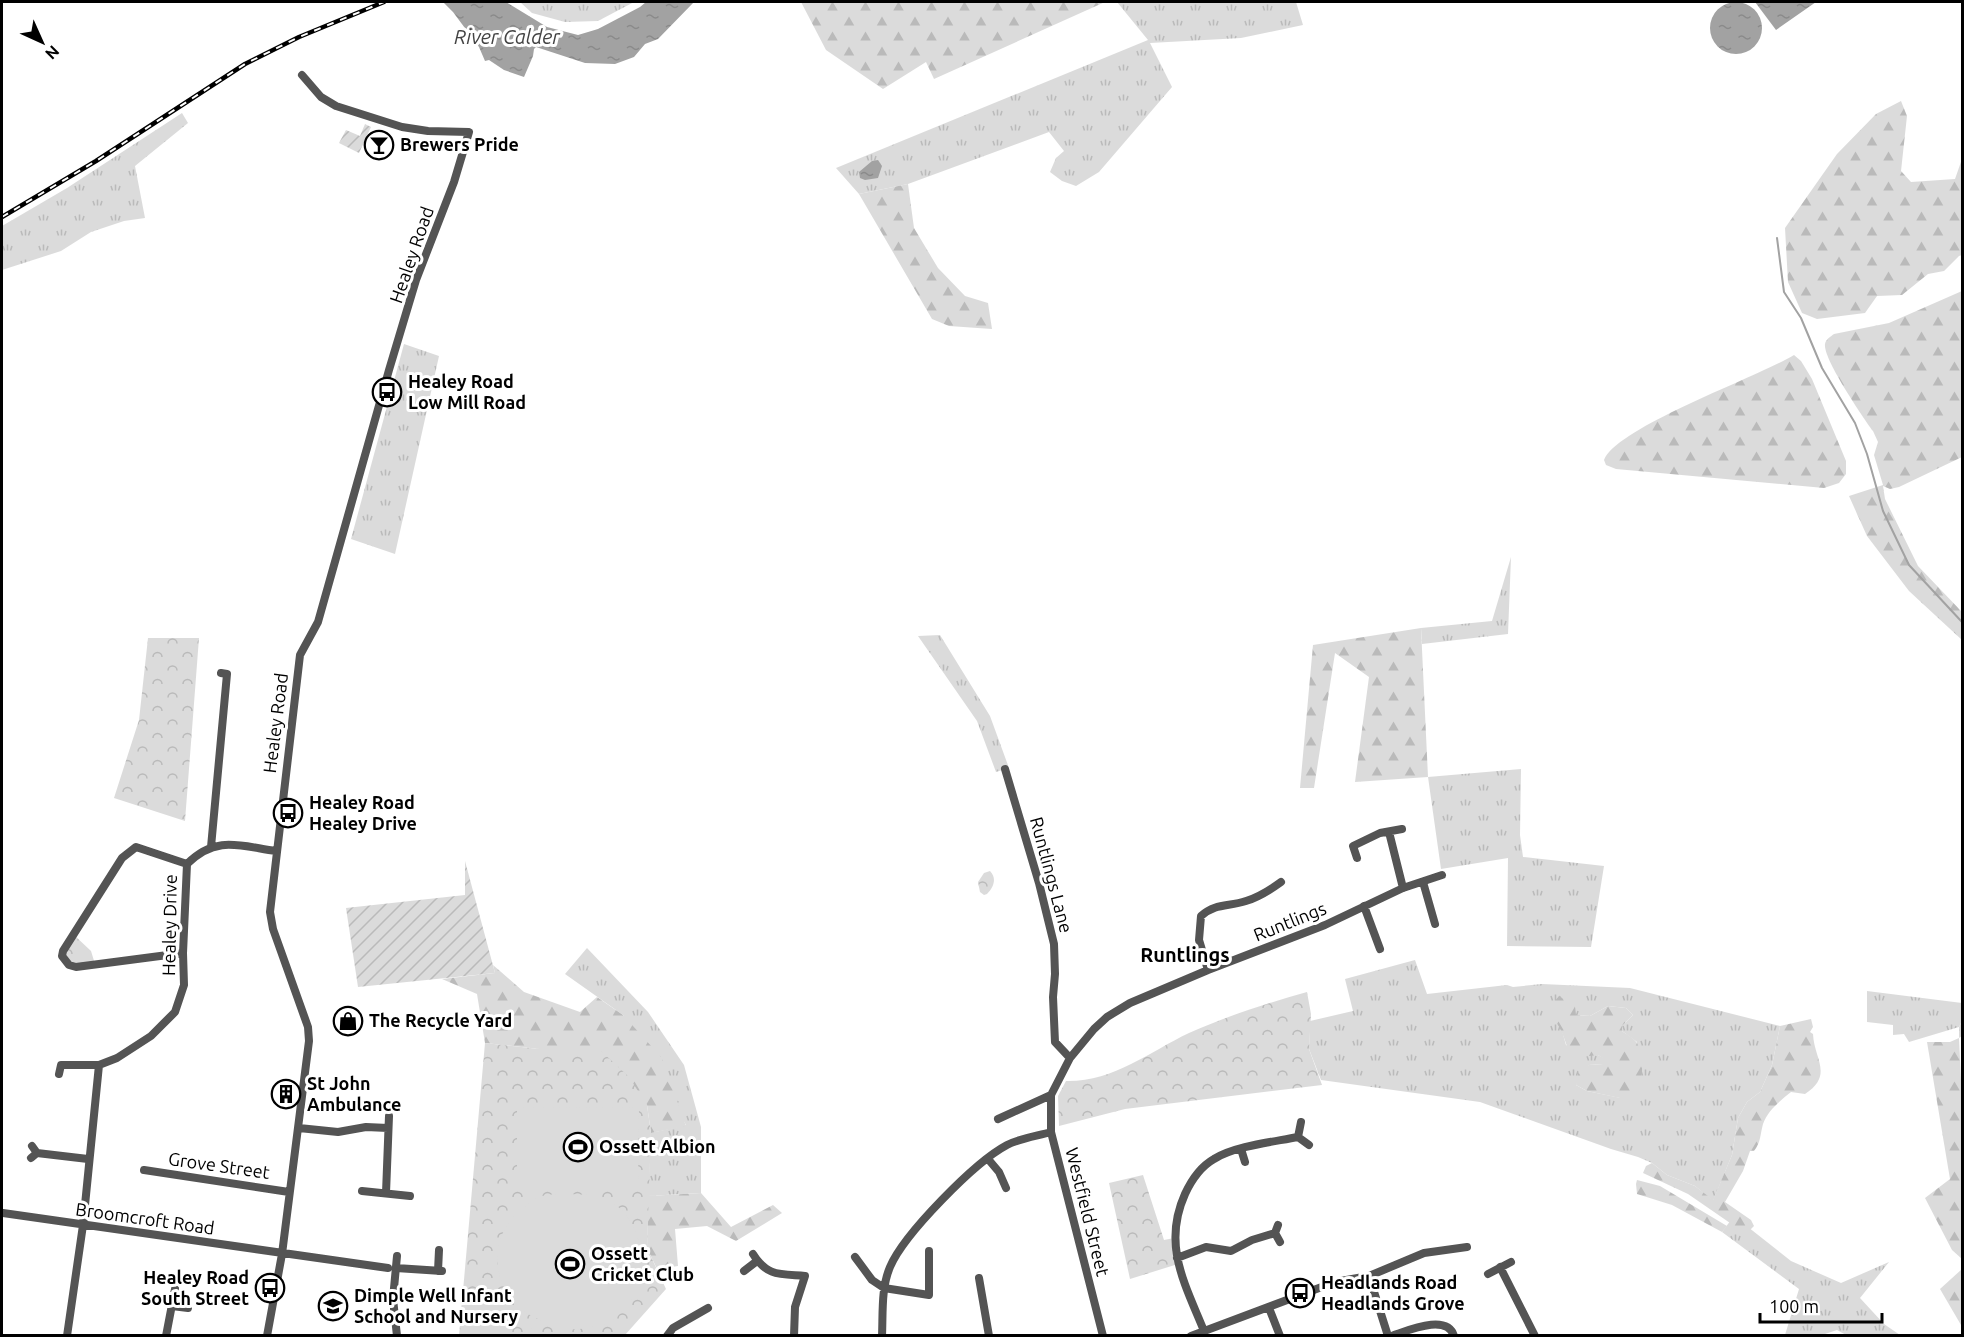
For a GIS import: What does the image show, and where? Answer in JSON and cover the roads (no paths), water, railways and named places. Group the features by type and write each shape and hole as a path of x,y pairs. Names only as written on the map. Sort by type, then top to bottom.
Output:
{"street":[{"name":"Healey Road","path":"267,1335 282,1254 308,1056 308,1027 273,929 270,912 300,655 318,622 388,370 421,266 454,182 470,132 428,131 402,127 336,106 321,97 302,75"},
{"path":"221,673 227,674 211,847 222,843 276,851"},
{"name":"Runtlings Lane","path":"1005,769 1054,944 1055,1042 1070,1058"},
{"path":"1342,844 1353,846 1380,833 1402,829"},
{"path":"1389,832 1403,888"},
{"path":"1353,846 1357,858"},
{"path":"183,953 76,967 69,964 63,956 63,951 122,858 131,850 136,847 187,864"},
{"name":"Healey Drive","path":"59,1074 61,1065 99,1065 117,1058 135,1048 175,1012 184,986 183,953 187,864 211,847"},
{"name":"Runtlings","path":"1051,1095 1070,1058 1094,1029 1107,1017 1130,1003 1325,925 1403,888 1442,875"},
{"path":"1208,970 1199,940 1201,916 1218,906 1227,906 1257,897 1281,882"},
{"path":"1423,882 1435,924"},
{"path":"1364,906 1380,949"},
{"path":"67,1335 83,1225 99,1065"},
{"path":"998,1119 1051,1095"},
{"name":"Westfield Street","path":"1051,1095 1052,1132 1103,1335"},
{"path":"386,1193 389,1116"},
{"path":"1298,1137 1301,1122"},
{"path":"299,1128 338,1132 366,1127 388,1128"},
{"path":"882,1335 884,1288 893,1261 910,1236 944,1199 988,1159 1008,1145 1052,1132"},
{"path":"1204,1331 1177,1258 1174,1238 1180,1206 1192,1180 1214,1159 1241,1149 1298,1137"},
{"path":"1298,1137 1308,1146"},
{"path":"1241,1149 1245,1162"},
{"path":"33,1152 88,1159"},
{"path":"988,1159 995,1165 1006,1188"},
{"name":"Grove Street","path":"144,1170 289,1192"},
{"path":"362,1191 410,1196"},
{"name":"Broomcroft Road","path":"3,1213 392,1268 440,1271 439,1250"},
{"path":"1177,1258 1206,1247 1231,1251 1276,1229 1280,1242"},
{"path":"1191,1335 1335,1282 1369,1276 1424,1253 1467,1247"},
{"path":"855,1257 872,1280 884,1288 929,1295 930,1251"},
{"path":"397,1256 392,1268 393,1306 398,1335"},
{"path":"744,1271 755,1257 767,1271 774,1274 805,1276 795,1307 794,1335"},
{"path":"1488,1274 1511,1262"},
{"path":"1500,1267 1535,1335"},
{"path":"1369,1276 1390,1335 1440,1323 1450,1328 1454,1335"},
{"path":"980,1278 989,1335"},
{"path":"166,1335 175,1289"},
{"path":"172,1306 188,1308"},
{"path":"667,1335 673,1328 696,1320 708,1308"},
{"path":"1269,1308 1280,1335"}],"water":[{"name":"River Calder","path":"443,2 506,2 547,27 578,35 598,29 646,2 694,2 658,39 645,44 634,57 615,64 585,63 536,47 524,77 504,70 489,60 485,61 479,47"},
{"path":"1731,2 1741,2 1755,9 1762,28 1755,47 1741,54 1731,54 1721,50 1714,43 1710,33 1710,23 1714,13 1721,6"},
{"path":"1755,2 1816,2 1776,30"},
{"path":"878,160 882,166 878,178 865,180 860,178 859,172 872,161"}],"waterway":[{"path":"1777,238 1784,292 1801,318 1822,368 1855,423 1867,454 1883,511 1909,565 1962,622"}],"railway":[{"path":"2,217 96,161 245,64 299,37 384,2"}],"place":[{"name":"Brewers Pride","path":"379,145"},
{"name":"Healey Road Low Mill Road","path":"387,392"},
{"name":"Healey Road Healey Drive","path":"288,813"},
{"name":"The Recycle Yard","path":"348,1021"},
{"name":"St John Ambulance","path":"286,1094"},
{"name":"Ossett Albion","path":"578,1147"},
{"name":"Ossett Cricket Club","path":"570,1264"},
{"name":"Healey Road South Street","path":"270,1288"},
{"name":"Headlands Road Headlands Grove","path":"1300,1293"},
{"name":"Dimple Well Infant School and Nursery","path":"333,1306"}],"district":[{"name":"Runtlings","path":"1185,955"}]}
